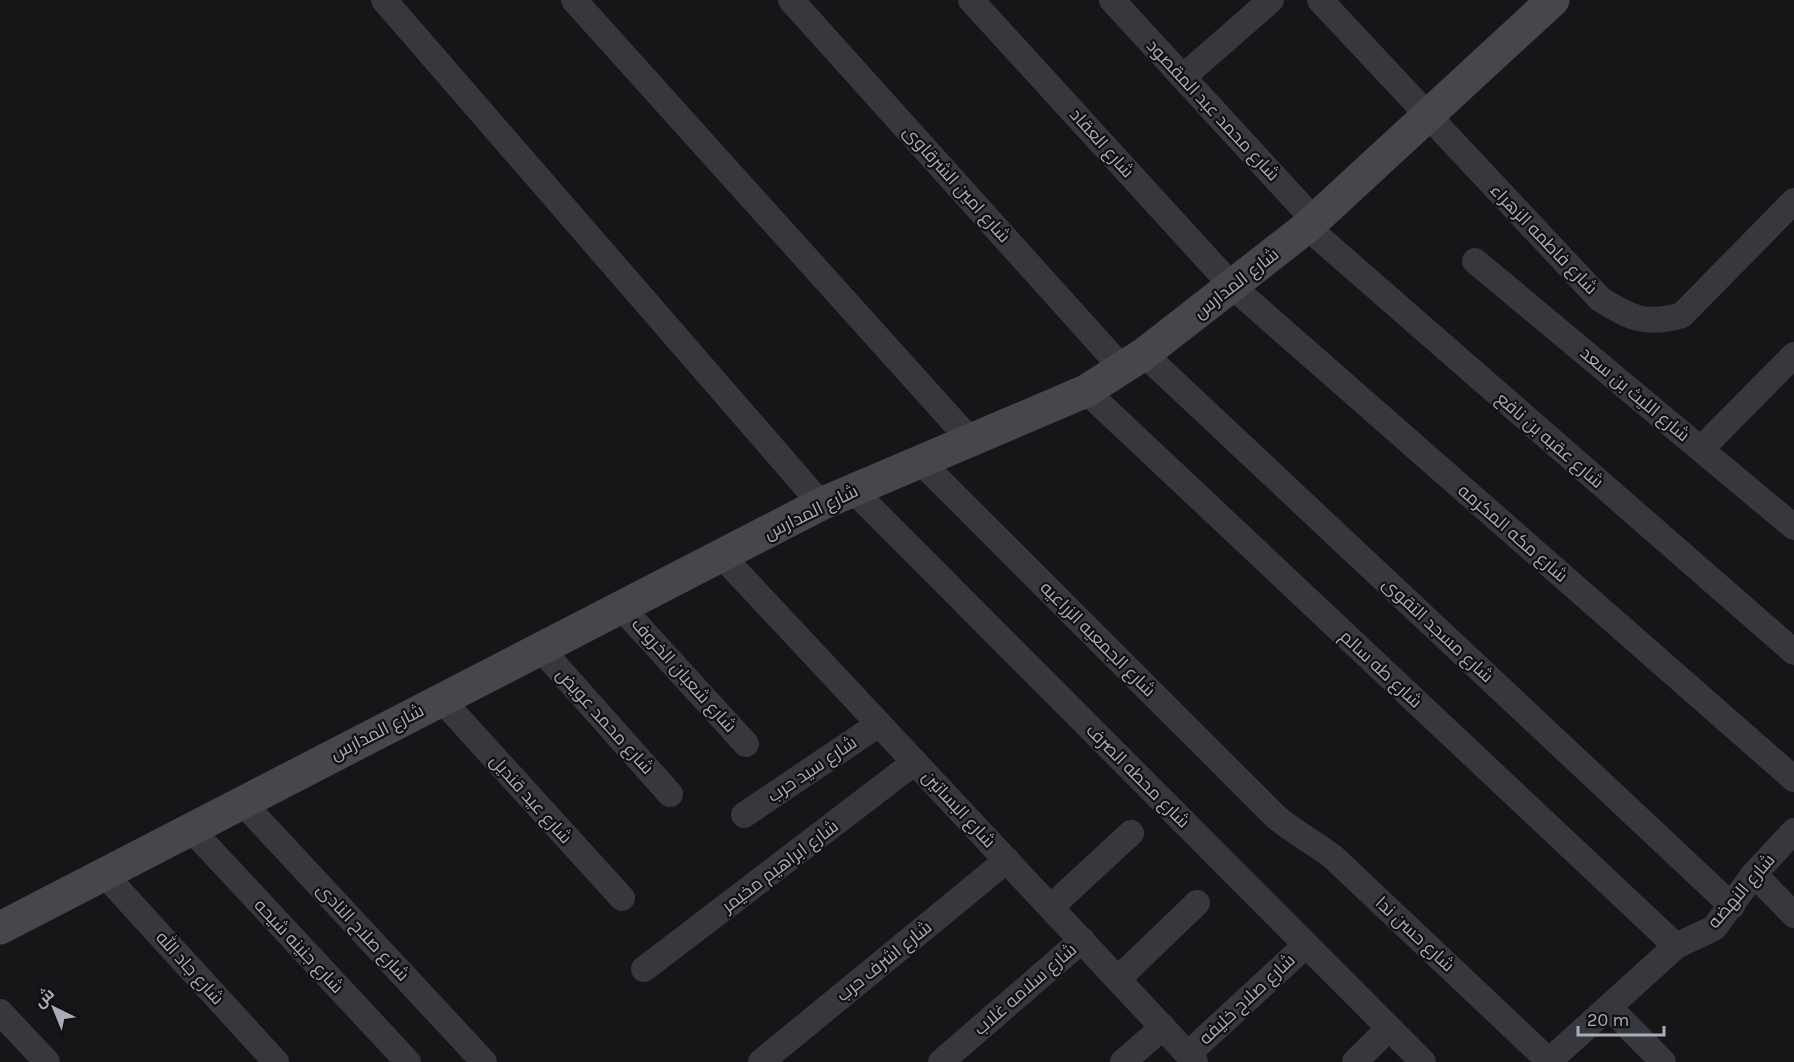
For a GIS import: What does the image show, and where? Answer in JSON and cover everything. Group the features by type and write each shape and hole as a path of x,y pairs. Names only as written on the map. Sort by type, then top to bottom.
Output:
{"street":[{"path":"384,0 821,504"},
{"path":"574,0 971,441"},
{"name":"شارع امين الشرقاوى","path":"791,0 1133,361"},
{"name":"شارع العقاد","path":"970,0 1233,287"},
{"name":"شارع محمد عبد المقصود","path":"1112,0 1311,223"},
{"path":"1183,77 1271,0"},
{"name":"شارع فاطمه الزهراء","path":"1320,0 1426,116 1600,299 1623,314 1642,321 1663,321 1682,315 1794,201"},
{"name":"شارع المدارس","path":"0,927 540,648 723,557 821,504 1086,391 1133,361 1233,287 1311,223 1553,0"},
{"name":"شارع عقبه بن نافع","path":"1311,223 1794,652"},
{"name":"شارع الليث بن سعد","path":"1475,261 1794,527"},
{"name":"شارع مكه المكرمه","path":"1233,287 1794,779"},
{"path":"1701,449 1794,355"},
{"name":"شارع مسجد التقوى","path":"1133,361 1732,906"},
{"name":"شارع طه سالم","path":"1086,391 1676,946"},
{"name":"شارع الجمعيه الزراعيه","path":"921,462 1275,816"},
{"name":"شارع محطه الصرف","path":"853,490 1422,1062"},
{"name":"شارع البساتين","path":"723,557 1192,1058"},
{"name":"شارع شعبان الخروف","path":"621,607 746,744"},
{"name":"شارع محمد عويض","path":"540,648 670,794"},
{"name":"شارع عيد قنديل","path":"441,699 622,898"},
{"name":"شارع سيد حرب","path":"744,815 879,724"},
{"name":"شارع ابراهيم مخيمر","path":"644,969 915,762"},
{"name":"شارع صلاح النادى","path":"242,802 484,1062"},
{"name":"شارع حسن ندا","path":"1275,816 1292,831 1312,841 1333,856 1557,1059"},
{"name":"شارع جنينه شيحه","path":"191,829 408,1062"},
{"name":"شارع النهضه","path":"1557,1059 1609,1007 1676,946 1714,928 1754,874 1794,831"},
{"path":"1051,907 1131,833"},
{"name":"شارع اشرف حرب","path":"761,1062 1007,860"},
{"name":"شارع جاد الله","path":"104,874 276,1062"},
{"path":"1754,874 1794,915"},
{"path":"1118,979 1197,903"},
{"name":"شارع سلامه غلاب","path":"941,1062 1082,940"},
{"name":"شارع صلاح خليفه","path":"1192,1058 1306,945"},
{"path":"1609,1007 1663,1062"},
{"path":"0,1012 47,1062"},
{"path":"1123,1062 1163,1027"},
{"path":"1355,1062 1389,1028"}]}
